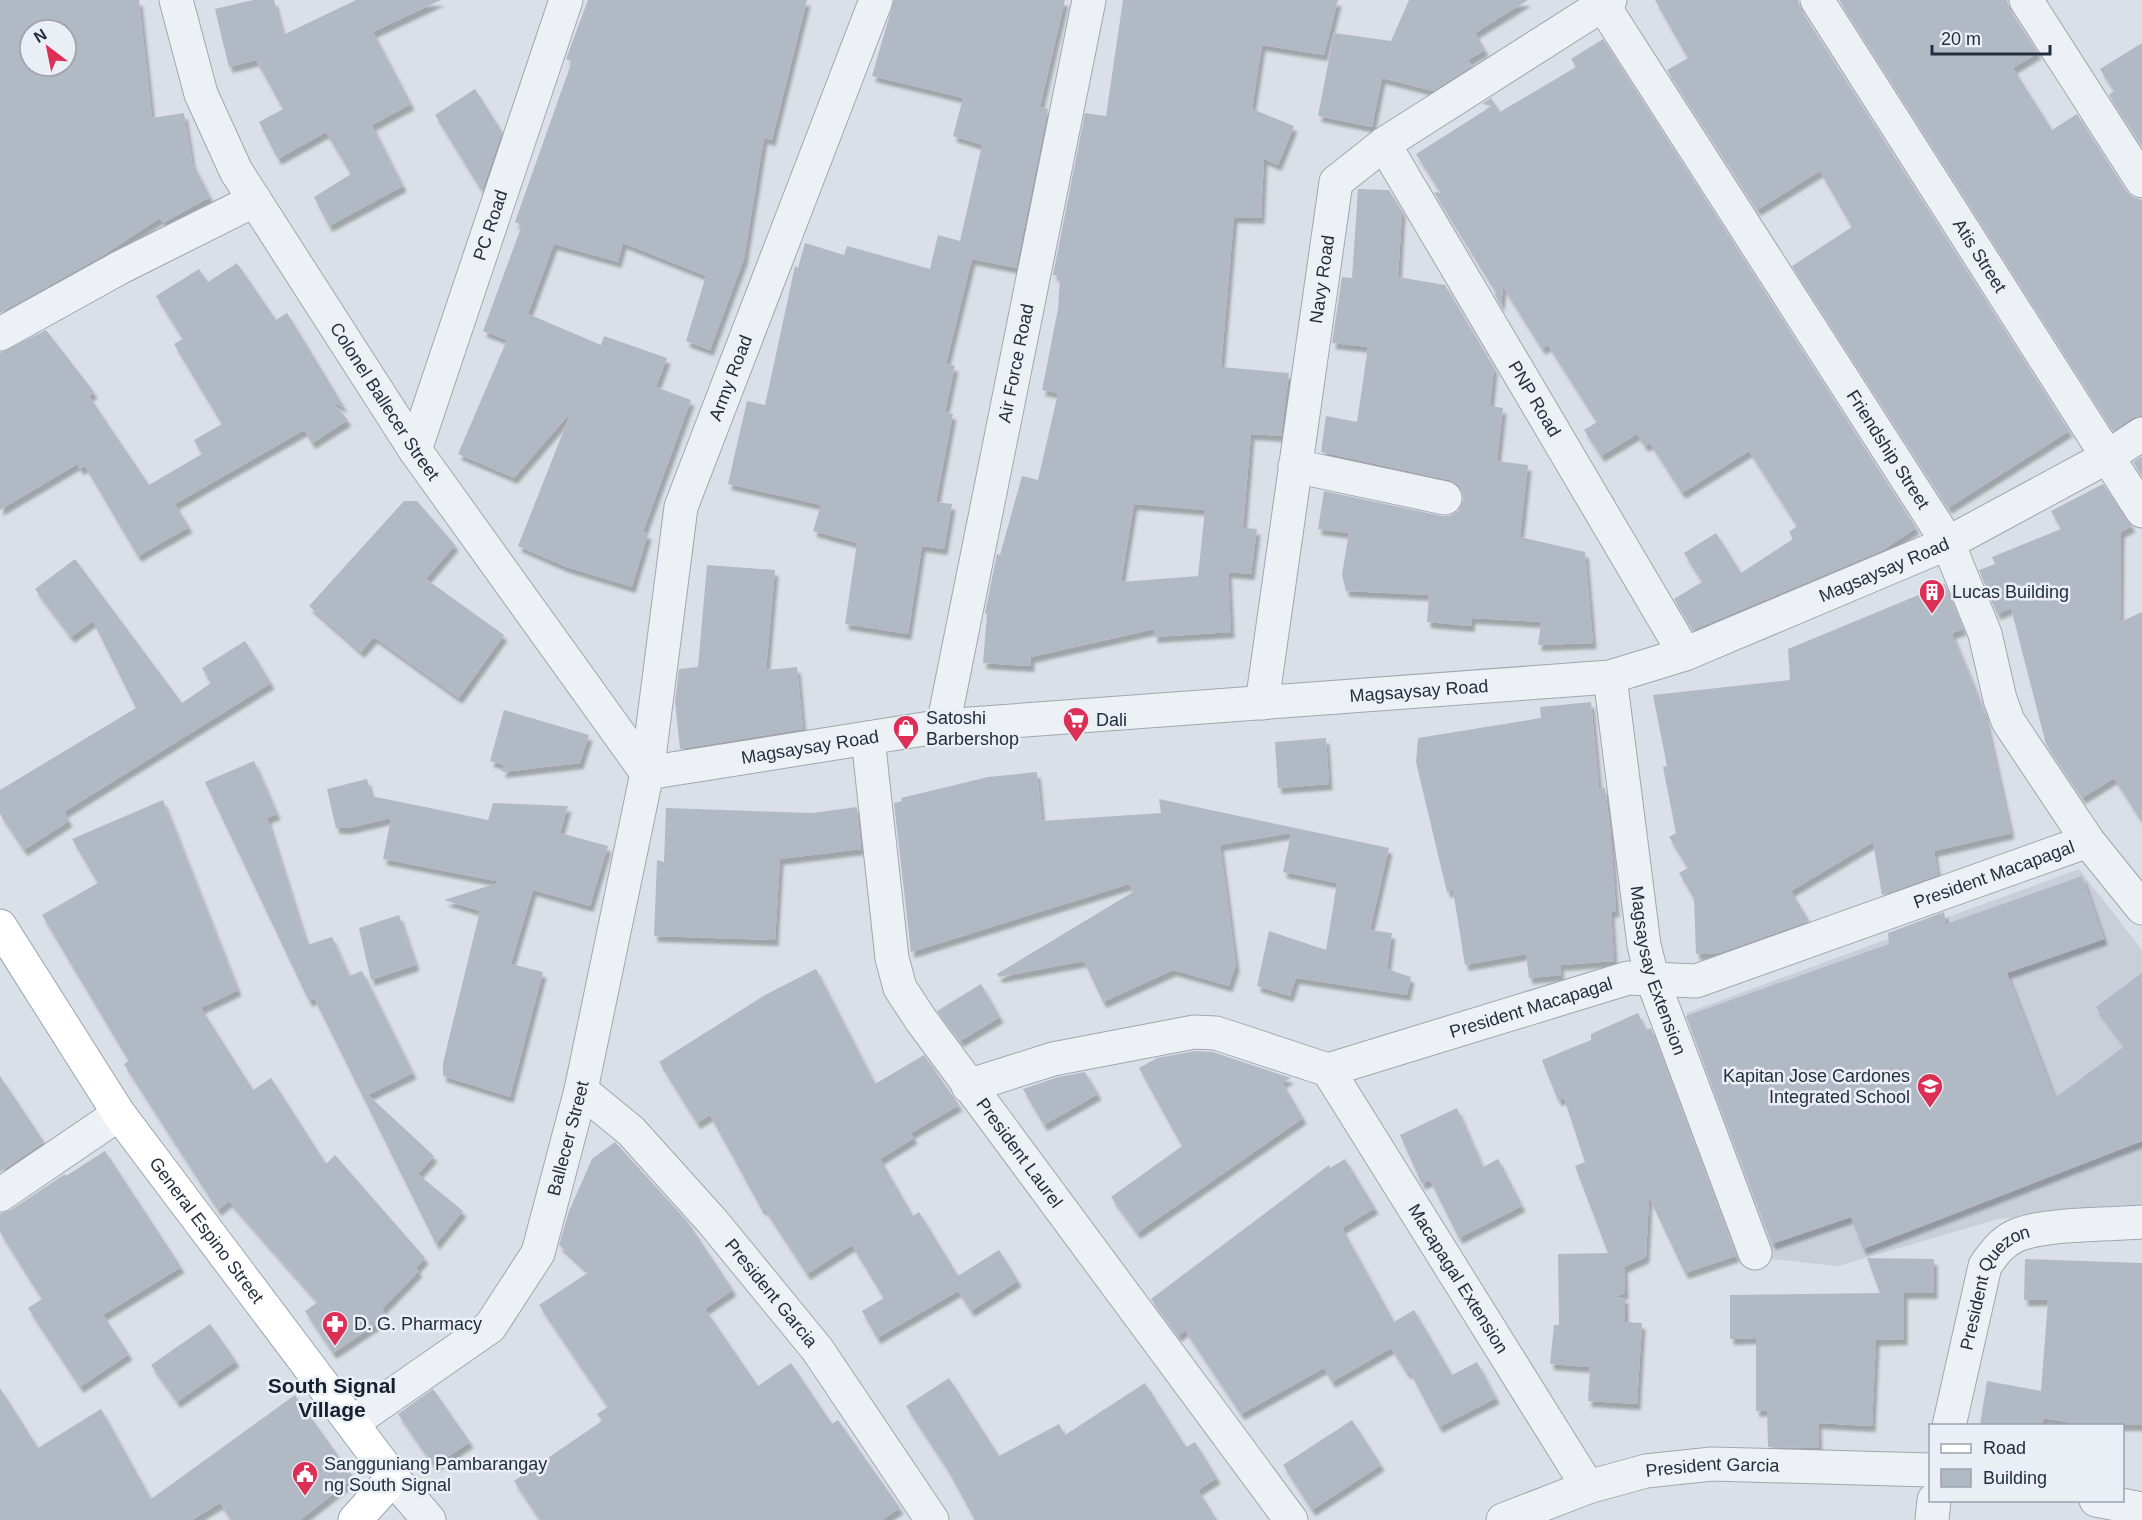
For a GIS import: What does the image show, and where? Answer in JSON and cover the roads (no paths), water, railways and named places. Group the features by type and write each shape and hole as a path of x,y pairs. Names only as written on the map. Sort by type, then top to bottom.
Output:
{"main road":[{"name":"General Espino Street","path":"0,926 119,1114 393,1478"},
{"path":"355,1520 393,1478"}],"street":[{"name":"Colonel Ballecer Street","path":"176,0 201,94 236,171 415,450 647,773"},
{"name":"PC Road","path":"415,450 566,0"},
{"name":"Army Road","path":"647,773 681,507 876,0"},
{"name":"Air Force Road","path":"943,726 1089,0"},
{"name":"Atis Street","path":"1818,0 2142,511"},
{"path":"2026,0 2142,181"},
{"name":"Navy Road","path":"1262,703 1336,182 1384,144 1606,2"},
{"name":"Friendship Street","path":"1606,2 1948,543 1985,634 2000,699 2008,721 2088,842 2142,908"},
{"name":"PNP Road","path":"1384,144 1685,654"},
{"path":"0,334 122,267 255,200"},
{"name":"Magsaysay Road","path":"647,773 943,726 1610,677 1685,654 1948,543 2107,457 2142,434"},
{"path":"1295,466 1445,498"},
{"name":"Magsaysay Extension","path":"1610,677 1644,945 1653,981 1755,1253"},
{"name":"President Laurel","path":"868,738 892,958 900,988 968,1086 1291,1520"},
{"name":"Ballecer Street","path":"352,1423 490,1327 537,1253 581,1090 647,773"},
{"name":"President Macapagal","path":"1328,1070 1628,978 1653,981 1696,981 2088,842"},
{"path":"968,1086 1053,1059 1194,1032 1216,1033 1328,1070"},
{"name":"Macapagal Extension","path":"1328,1070 1588,1487"},
{"name":"President Garcia","path":"581,1090 632,1131 712,1221 817,1349 932,1520"},
{"path":"0,1195 119,1114"},
{"name":"President Quezon","path":"1949,1424 1985,1266 1997,1248 2015,1236 2041,1230 2142,1222"},
{"name":"President Garcia","path":"1503,1520 1588,1487 1646,1471 1712,1464 1929,1470"},
{"name":"General Espino Street","path":"393,1478 429,1520"},
{"path":"1932,1520 1935,1502"},
{"path":"2106,1502 2142,1509"}],"place":[{"name":"Lucas Building","path":"1932,615"},
{"name":"Dali","path":"1076,743"},
{"name":"Satoshi Barbershop","path":"906,751"},
{"name":"Kapitan Jose Cardones Integrated School","path":"1930,1109"},
{"name":"D. G. Pharmacy","path":"335,1347"},
{"name":"Sangguniang Pambarangay ng South Signal","path":"305,1497"}],"district":[{"name":"South Signal Village","path":"332,1397"}]}
